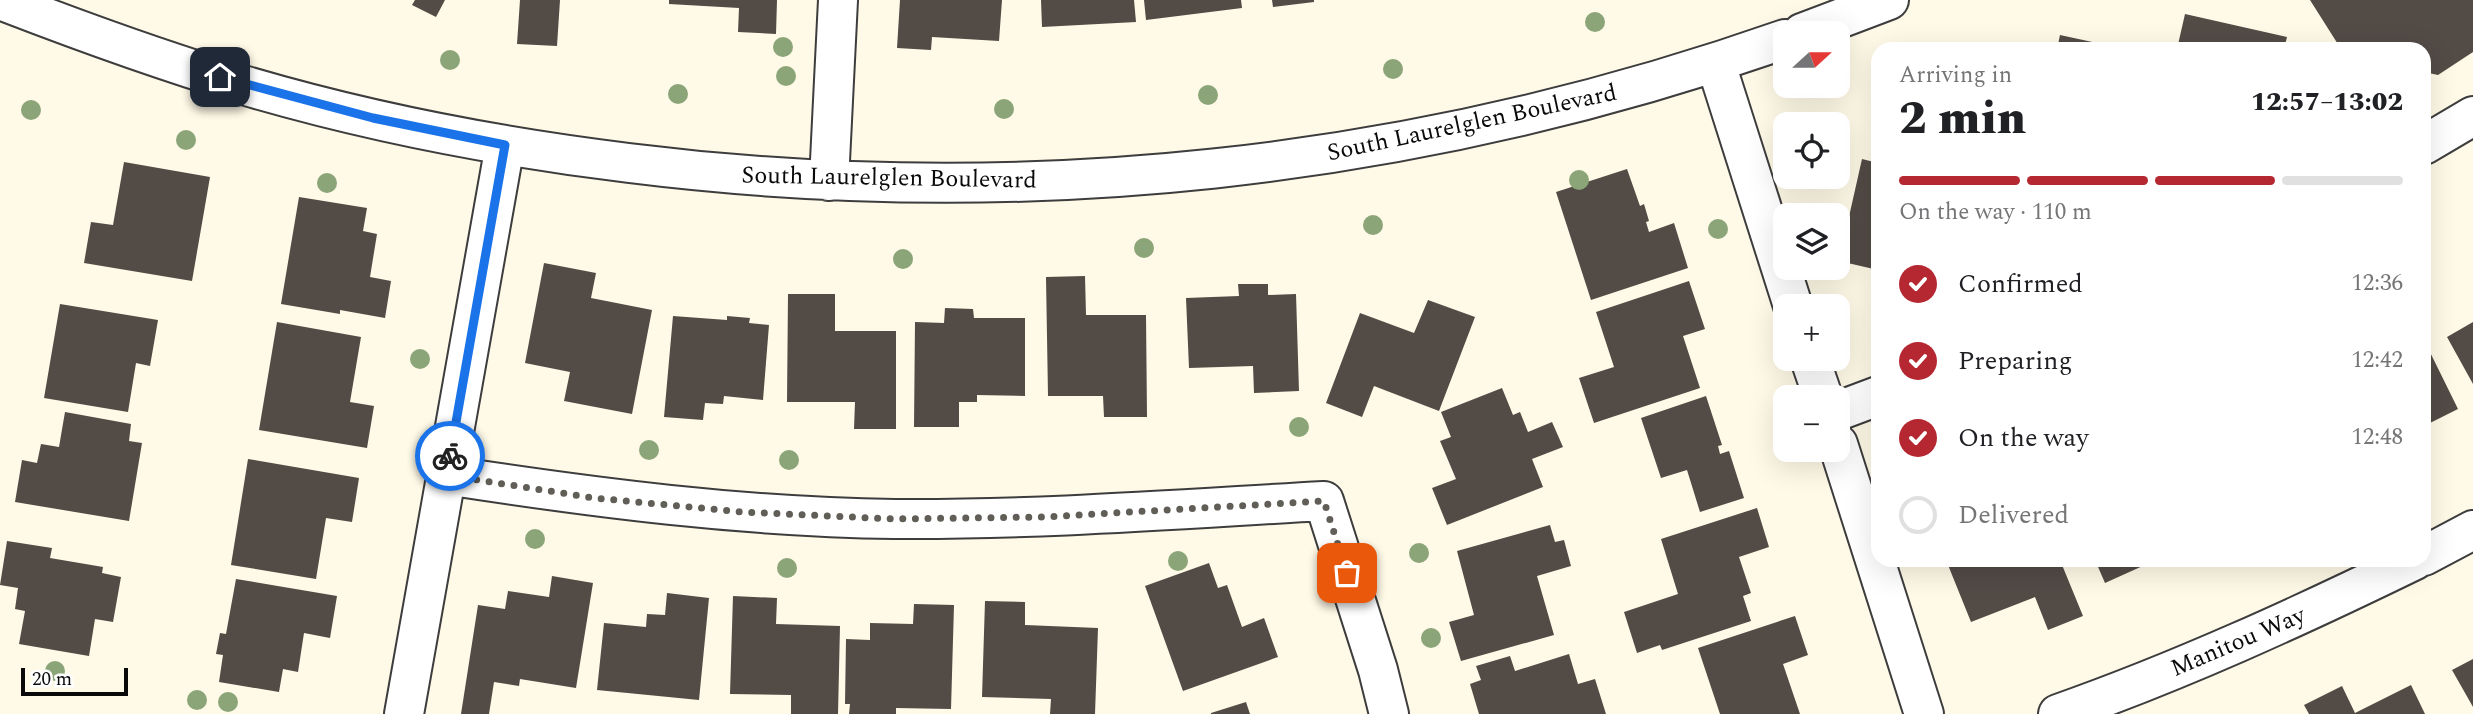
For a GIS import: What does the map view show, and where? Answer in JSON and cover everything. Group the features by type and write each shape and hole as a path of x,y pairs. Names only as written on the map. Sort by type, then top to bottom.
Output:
{"street":[{"name":"South Laurelglen Boulevard","path":"0,0 118,45 245,85 373,118 505,145 723,174 830,181 1006,184 1182,173 1313,157 1443,134 1559,108 1716,64 1773,43"},
{"path":"830,181 838,0"},
{"path":"1834,21 1889,0"},
{"path":"1716,64 1789,294"},
{"path":"2431,141 2473,116"},
{"path":"404,714 505,145"},
{"path":"1850,406 1871,399"},
{"path":"1844,462 1871,548"},
{"path":"446,475 594,498 743,512 893,519 1043,517 1324,501 1378,670 1389,714"},
{"path":"2431,552 2473,530"},
{"path":"1877,567 1924,714"},
{"name":"Manitou Way","path":"2058,714 2124,691 2281,625 2401,567"}],"building":[{"path":"415,0 445,0 436,17 412,5"},
{"path":"520,0 560,0 557,46 517,44"},
{"path":"669,0 777,0 776,34 738,32 739,8 669,4"},
{"path":"900,0 1002,0 999,41 932,37 931,50 897,48"},
{"path":"1041,0 1134,0 1136,22 1042,27"},
{"path":"1144,0 1241,0 1242,8 1146,20"},
{"path":"1272,0 1314,0 1314,2 1273,7"},
{"path":"2310,0 2473,0 2473,52 2438,75 2431,74 2431,42 2337,42"},
{"path":"2185,14 2287,37 2286,42 2179,42"},
{"path":"2060,35 2092,42 2058,42"},
{"path":"1862,159 1871,161 1871,268 1850,264 1850,212"},
{"path":"124,162 210,177 192,281 84,263 91,222 113,225"},
{"path":"1627,169 1640,206 1644,204 1649,232 1674,223 1688,268 1591,300 1556,192"},
{"path":"299,197 367,208 363,231 377,234 370,277 391,281 385,318 281,304"},
{"path":"544,263 596,273 591,298 652,310 632,414 564,401 570,372 525,363"},
{"path":"1085,276 1086,315 1146,315 1147,417 1104,417 1103,396 1048,396 1046,277"},
{"path":"1689,281 1705,329 1683,336 1700,388 1594,423 1579,378 1614,367 1596,312"},
{"path":"1238,284 1268,284 1268,295 1296,294 1299,391 1254,393 1253,366 1189,368 1186,298 1239,296"},
{"path":"788,294 835,294 835,331 896,331 896,429 854,429 855,402 787,402"},
{"path":"1428,300 1475,317 1439,411 1374,386 1362,417 1326,403 1360,313 1414,333"},
{"path":"60,304 158,320 150,366 136,363 128,412 44,398"},
{"path":"945,308 973,309 974,318 1025,318 1025,396 977,395 977,402 959,402 959,427 914,427 915,322 944,323"},
{"path":"673,316 727,320 727,316 750,318 749,323 769,325 763,400 724,396 723,404 705,403 703,420 664,417"},
{"path":"277,322 361,337 350,402 374,406 367,448 259,430"},
{"path":"2473,322 2473,384 2447,337"},
{"path":"2431,354 2458,409 2431,422"},
{"path":"1502,388 1513,415 1520,412 1528,432 1552,422 1563,447 1532,459 1543,487 1447,525 1432,488 1456,479 1440,441 1451,437 1441,412"},
{"path":"1706,396 1722,445 1718,446 1720,454 1729,451 1744,498 1700,512 1687,470 1661,478 1641,418"},
{"path":"65,412 131,424 129,441 142,443 129,521 15,502 22,460 37,463 41,444 59,447"},
{"path":"248,459 359,478 352,522 326,518 316,579 231,565"},
{"path":"1757,508 1769,547 1739,557 1751,593 1743,596 1751,621 1662,650 1660,645 1637,653 1624,612 1678,594 1661,539"},
{"path":"1550,525 1555,542 1564,540 1571,566 1537,576 1554,635 1461,661 1449,622 1474,615 1457,551"},
{"path":"7,541 52,548 50,558 103,567 102,573 121,577 113,622 95,619 89,656 19,644 25,611 15,609 18,588 0,585"},
{"path":"1209,563 1218,588 1227,585 1242,627 1264,618 1278,657 1183,691 1145,586"},
{"path":"1949,567 2063,567 2083,616 2048,630 2035,597 1971,622"},
{"path":"2098,567 2140,567 2105,583"},
{"path":"552,576 593,583 576,688 520,679 519,686 494,682 489,714 461,714 478,605 505,609 508,591 549,597"},
{"path":"236,579 337,596 330,638 304,633 298,672 283,669 279,692 219,682 223,655 216,654 220,633 226,634"},
{"path":"667,593 709,598 699,700 597,690 604,623 646,627 647,614 665,615"},
{"path":"733,596 777,598 776,624 840,626 838,714 791,714 791,695 730,694"},
{"path":"985,601 1025,602 1025,625 1098,628 1095,714 1050,714 1051,699 982,697"},
{"path":"914,604 954,605 951,709 896,708 896,714 849,714 850,704 845,704 846,639 870,640 870,623 913,624"},
{"path":"1795,616 1808,655 1783,664 1800,714 1720,714 1698,648"},
{"path":"1569,654 1578,684 1595,679 1606,714 1479,714 1470,684 1481,680 1476,666 1510,656 1515,671"},
{"path":"2473,659 2473,707 2452,670"},
{"path":"2411,685 2425,714 2309,714 2304,705 2342,686 2355,713"},
{"path":"1246,702 1250,714 1211,714 1211,713"}],"way so far":[{"path":"450,456 446,475 594,498 743,512 893,519 1043,517 1324,501 1347,573"}],"route":[{"path":"220,77 373,118 505,145 450,456"}]}
